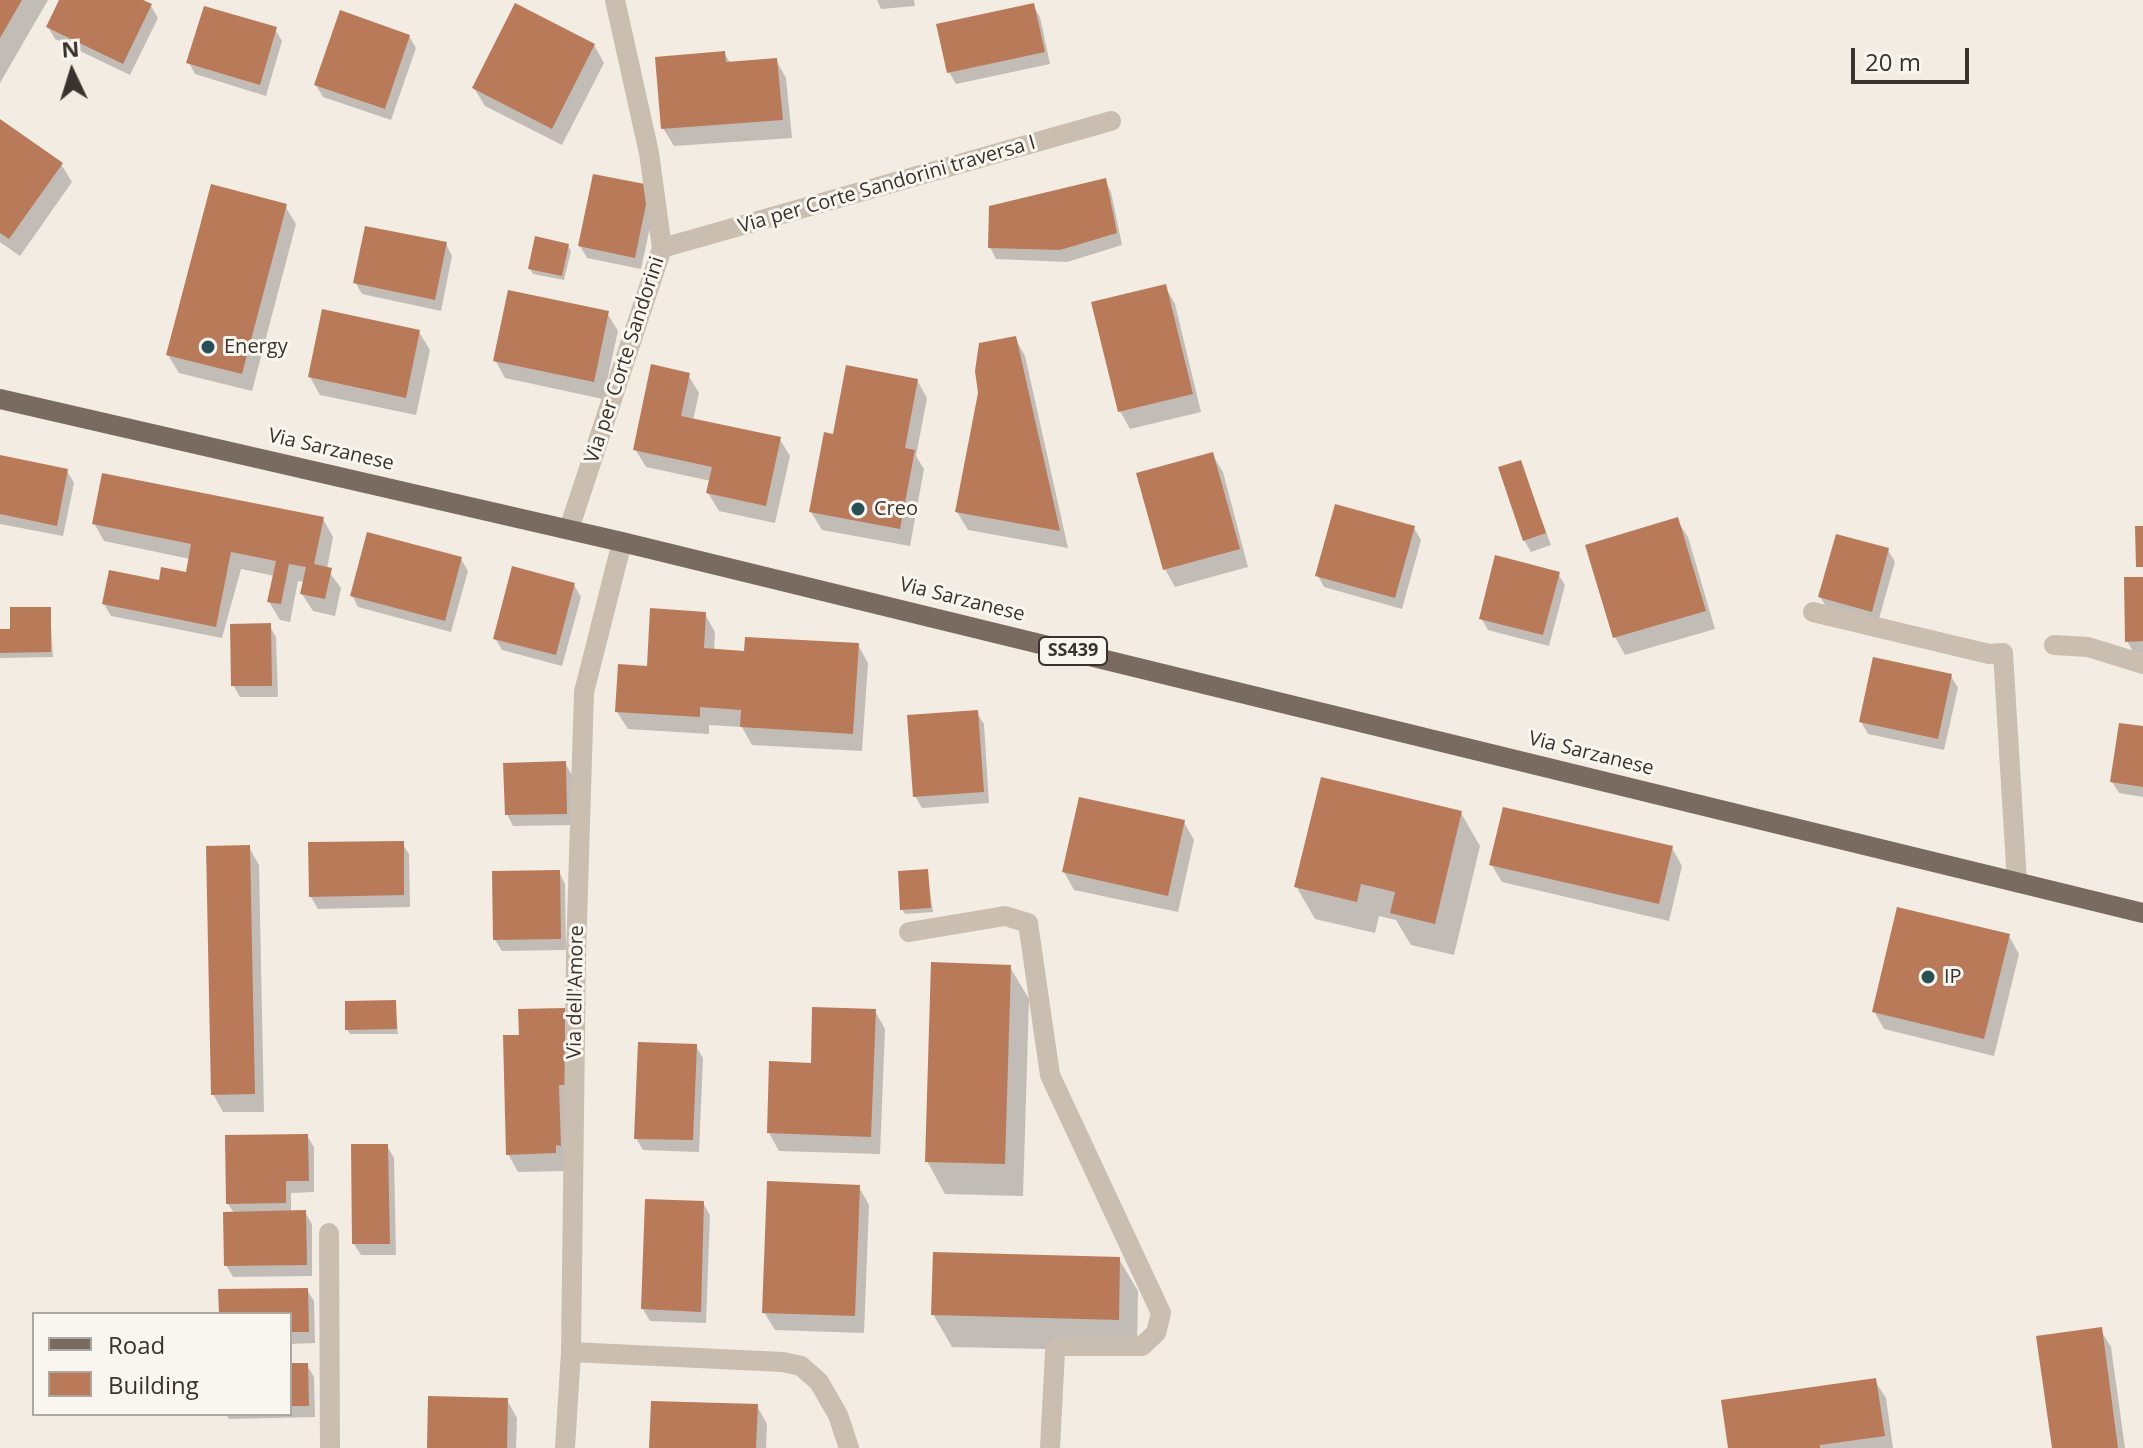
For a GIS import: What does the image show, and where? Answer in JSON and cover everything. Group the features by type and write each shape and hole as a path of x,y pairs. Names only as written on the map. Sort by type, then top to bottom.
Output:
{"main road":[{"name":"Via Sarzanese","path":"0,399 569,529 2143,913"}],"street":[{"name":"Via per Corte Sandorini","path":"569,529 662,248 649,153 615,0"},
{"name":"Via per Corte Sandorini traversa I","path":"662,248 1111,121"},
{"name":"Via dell'Amore","path":"565,1448 571,1352 576,940 584,692 622,542"},
{"path":"1813,612 1989,654 2003,653 2017,882"},
{"path":"2054,645 2088,647 2143,664"},
{"path":"909,932 1005,916 1028,923 1050,1075 1161,1313 1156,1333 1142,1346 1059,1346 1055,1352 1050,1448"},
{"path":"329,1233 330,1448"},
{"path":"571,1352 783,1362 801,1366 819,1382 838,1415 849,1448"}],"building":[{"path":"0,0 22,0 0,38"},
{"path":"59,0 143,0 152,4 123,64 46,27"},
{"path":"515,3 595,44 552,129 472,88"},
{"path":"1034,3 1045,52 947,73 936,24"},
{"path":"204,6 277,27 260,85 186,63"},
{"path":"340,10 410,35 385,109 314,85"},
{"path":"725,51 726,62 777,58 783,120 661,129 655,57"},
{"path":"0,119 63,163 9,239 0,233"},
{"path":"593,174 650,185 635,258 578,246"},
{"path":"1106,178 1117,233 1060,250 988,248 989,206"},
{"path":"211,184 287,204 242,374 166,355"},
{"path":"365,226 447,242 435,300 353,283"},
{"path":"535,236 569,244 562,276 528,269"},
{"path":"1166,284 1193,394 1118,412 1091,302"},
{"path":"508,290 609,311 594,382 493,361"},
{"path":"322,309 420,330 406,398 308,377"},
{"path":"1016,336 1060,531 955,512 978,393 975,371 979,343"},
{"path":"651,364 690,373 681,416 781,437 766,506 706,493 712,467 633,450"},
{"path":"846,365 918,379 905,448 915,450 900,529 809,512 824,432 833,434"},
{"path":"1213,452 1240,549 1163,570 1136,473"},
{"path":"0,455 68,469 57,526 0,514"},
{"path":"1521,460 1546,533 1523,541 1498,467"},
{"path":"102,473 324,517 314,564 332,568 325,599 300,594 306,567 289,564 281,604 267,602 276,561 231,552 216,627 102,604 109,570 159,580 161,567 186,572 191,544 92,524"},
{"path":"1335,504 1415,526 1395,598 1315,576"},
{"path":"1678,517 1706,611 1613,638 1585,545"},
{"path":"2135,526 2143,526 2143,567 2136,567"},
{"path":"367,532 462,557 445,621 350,596"},
{"path":"1836,534 1889,548 1872,612 1818,597"},
{"path":"1495,555 1560,572 1543,635 1479,619"},
{"path":"512,566 575,583 556,655 493,639"},
{"path":"2124,577 2143,577 2143,641 2125,642"},
{"path":"10,607 51,607 51,652 0,653 0,629 10,629"},
{"path":"650,608 706,612 704,648 744,651 745,637 859,643 853,734 740,727 741,710 700,707 700,717 615,712 618,664 647,666"},
{"path":"271,623 272,686 231,686 230,624"},
{"path":"1873,657 1952,674 1938,739 1859,722"},
{"path":"978,710 984,792 913,797 907,715"},
{"path":"2119,723 2143,726 2143,787 2110,782"},
{"path":"566,761 567,814 505,815 503,763"},
{"path":"1321,777 1462,811 1435,924 1390,913 1395,892 1361,884 1357,902 1294,887"},
{"path":"1079,797 1185,820 1168,896 1062,872"},
{"path":"1503,807 1673,846 1659,904 1489,865"},
{"path":"404,841 404,895 309,897 308,842"},
{"path":"250,845 255,1094 211,1095 206,846"},
{"path":"928,869 931,908 900,910 898,871"},
{"path":"560,870 561,939 493,940 492,871"},
{"path":"1897,907 2010,934 1984,1039 1872,1012"},
{"path":"931,962 1011,965 1005,1164 925,1162"},
{"path":"396,1000 397,1029 345,1030 345,1001"},
{"path":"812,1007 876,1009 871,1137 767,1133 769,1061 811,1063"},
{"path":"565,1008 566,1085 559,1085 561,1146 556,1145 556,1153 506,1155 503,1035 519,1035 518,1009"},
{"path":"638,1042 697,1044 693,1140 634,1139"},
{"path":"308,1134 309,1181 286,1181 286,1203 226,1204 225,1135"},
{"path":"351,1144 388,1144 390,1244 352,1244"},
{"path":"767,1181 860,1185 855,1316 762,1313"},
{"path":"645,1199 704,1201 701,1312 641,1309"},
{"path":"306,1210 307,1265 224,1266 223,1212"},
{"path":"933,1252 1120,1257 1119,1320 931,1315"},
{"path":"308,1288 309,1332 292,1332 292,1312 219,1312 218,1289"},
{"path":"2102,1327 2118,1448 2052,1448 2036,1336"},
{"path":"292,1363 308,1363 309,1406 292,1406"},
{"path":"1876,1378 1885,1436 1820,1445 1820,1448 1728,1448 1721,1400"},
{"path":"428,1396 508,1398 507,1448 427,1448"},
{"path":"651,1401 758,1404 756,1448 649,1448"}],"place":[{"name":"Energy","path":"208,347"},
{"name":"Creo","path":"858,509"},
{"name":"IP","path":"1928,977"}]}
